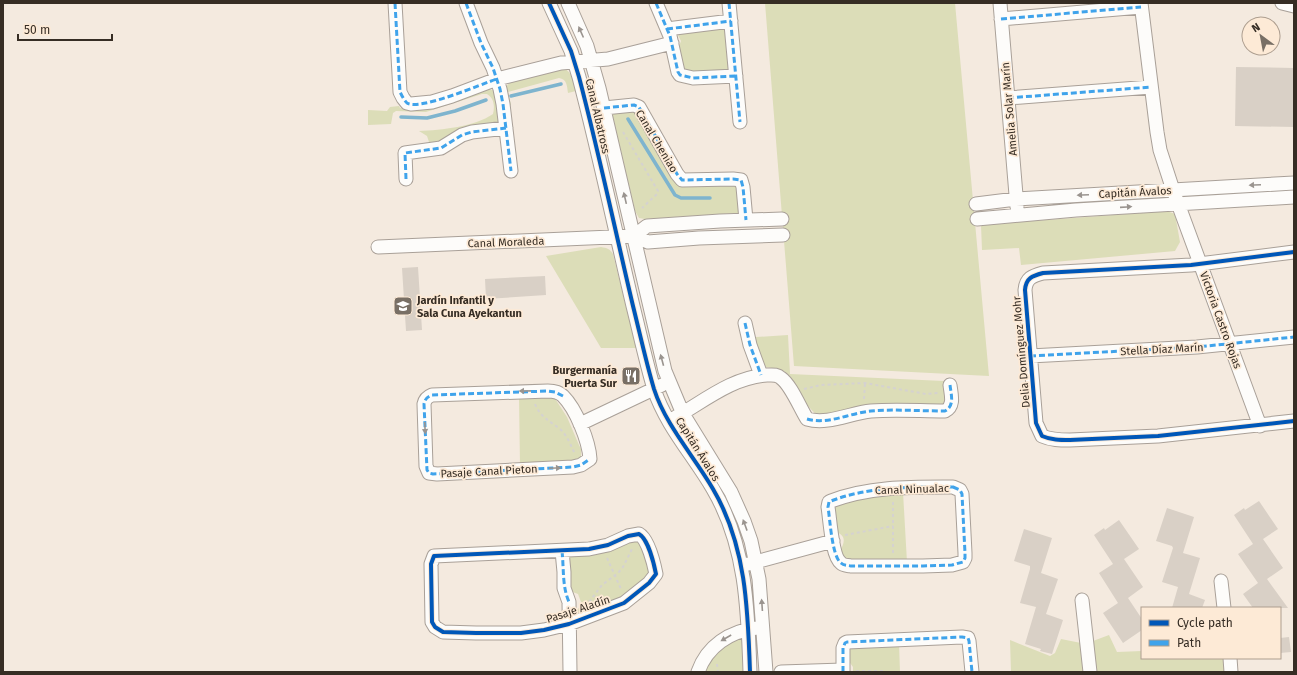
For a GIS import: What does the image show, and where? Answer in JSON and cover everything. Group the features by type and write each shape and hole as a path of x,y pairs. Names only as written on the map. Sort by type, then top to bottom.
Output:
{"street":[{"path":"395,3 400,92 407,103 411,104 432,102 497,79 561,62 608,59 672,43"},
{"path":"466,3 473,24 497,79 503,104 511,171"},
{"name":"Canal Albatross","path":"550,3 575,61 617,237"},
{"name":"Canal Albatross","path":"568,3 592,60 634,236"},
{"path":"656,3 672,43 678,72 680,75 693,78 736,76"},
{"path":"729,3 740,122"},
{"name":"Amelia Solar Marín","path":"1000,3 1018,215"},
{"path":"1282,3 1294,6"},
{"path":"1001,19 1141,5"},
{"name":"Victoria Castro Rojas","path":"1141,5 1160,150 1172,190 1201,264 1260,426"},
{"path":"667,29 731,21"},
{"path":"1008,98 1151,87"},
{"name":"Canal Cheniao","path":"604,108 634,105 639,107 677,174 682,180 741,180 746,220"},
{"path":"406,179 406,153 441,148 466,134 506,128"},
{"name":"Capitán Ávalos","path":"976,204 1016,199 1294,183"},
{"name":"Capitán Ávalos","path":"977,219 1178,204 1294,198"},
{"name":"Canal Moraleda","path":"634,236 647,226 696,222 782,219"},
{"name":"Canal Moraleda","path":"378,247 634,236 648,242 710,237 783,235"},
{"name":"Capitán Ávalos","path":"634,236 659,351 669,382 683,414 724,478 736,502 751,541 761,595 766,672"},
{"name":"Capitán Ávalos","path":"617,237 654,389 670,421 713,489 738,546 742,566 749,629 750,672"},
{"name":"Delia Domínguez Mohr","path":"1294,252 1201,264 1043,273 1035,275 1026,283 1024,290 1036,423 1042,436 1047,439 1070,440 1158,436 1294,422"},
{"path":"745,323 750,345 761,375"},
{"name":"Stella Díaz Marín","path":"1030,356 1197,347 1294,337"},
{"path":"670,421 742,380 761,375 778,375 784,381 806,417 811,420 836,418 863,412 946,411 951,405 950,388"},
{"path":"580,424 669,382"},
{"name":"Pasaje Canal Pieton","path":"552,391 559,393 568,402 580,424 589,451 590,459 573,468 432,474 429,473 426,466 424,404 428,396 432,394 552,391"},
{"name":"Canal Ninualac","path":"953,487 960,490 962,494 965,553 963,562 958,564 923,566 845,565 840,563 837,558 828,507 831,500 876,489 893,488 953,487"},
{"name":"Pasaje Aladín","path":"636,534 640,534 644,539 655,566 656,574 649,583 628,602 569,624 544,630 521,633 443,632 434,628 431,617 431,564 434,556 562,551 601,547 636,534"},
{"path":"742,566 833,539"},
{"path":"562,551 564,588 569,602 570,672"},
{"path":"1221,581 1224,607"},
{"path":"1082,600 1090,672"},
{"path":"698,672 702,661 714,646 730,635 749,629 763,628"},
{"path":"781,672 843,671 843,645 847,642 962,637 965,637 969,641 972,672"},
{"path":"1230,659 1231,672"}],"path":[{"path":"620,126 658,191 657,194 642,208"},
{"path":"791,392 821,385 865,383 926,394 950,388"},
{"path":"863,412 865,383"},
{"path":"534,391 534,402 537,408 545,418 562,431 581,465"},
{"path":"892,566 893,488"},
{"path":"833,539 893,526"},
{"path":"588,603 602,585 615,576 626,563 636,534"},
{"path":"601,547 628,602"},
{"path":"843,671 885,671"}],"green space":[{"path":"765,3 955,3 989,376 794,366"},
{"path":"722,25 726,28 731,70 705,75 681,70 678,49 681,41 678,35 681,32"},
{"path":"563,68 571,74 576,91 568,93 565,81 559,78 508,92 511,105 508,106 505,90 511,82"},
{"path":"489,89 495,91 501,123 430,145 427,136 419,131 458,127 477,122 493,114 493,100 487,94 482,94 426,112 396,111 393,113 391,124 368,125 368,110 387,111 390,107 399,106 400,108 412,109"},
{"path":"632,108 676,177 737,184 740,211 738,213 645,219 639,218 635,211 612,113"},
{"path":"1167,211 1175,214 1180,242 1175,251 1021,265 1019,248 982,250 981,225"},
{"path":"601,247 608,249 613,254 636,348 601,348 546,256"},
{"path":"788,335 790,374 944,381 947,400 945,406 819,416 808,405 790,376 782,370 764,366 753,339 756,337"},
{"path":"519,395 554,397 567,417 581,449 581,461 520,466"},
{"path":"903,492 907,562 845,560 840,551 844,540 837,532 833,506 835,503"},
{"path":"637,538 651,566 648,578 625,598 575,615 574,612 579,608 581,602 578,594 570,591 567,556"},
{"path":"1109,635 1117,652 1141,651 1141,659 1225,659 1225,672 1097,672 1093,641"},
{"path":"742,636 743,672 704,672 720,650"},
{"path":"1061,639 1081,643 1084,672 1011,672 1010,640 1050,656 1055,653"},
{"path":"899,643 900,672 853,672 853,667 848,660 847,648"}],"building":[{"path":"1236,67 1294,68 1294,127 1235,126"},
{"path":"418,267 422,330 406,331 402,268"},
{"path":"545,276 546,295 486,299 485,279"},
{"path":"1259,501 1278,529 1263,539 1283,568 1267,579 1288,608 1252,607 1243,594 1258,583 1238,554 1253,544 1234,515 1244,508 1245,510"},
{"path":"1167,508 1194,517 1183,553 1200,558 1189,594 1205,600 1202,607 1172,607 1178,587 1162,582 1173,548 1172,546 1156,541"},
{"path":"1119,520 1139,549 1124,559 1143,587 1128,598 1141,618 1141,631 1123,643 1103,613 1118,603 1099,573 1113,564 1094,535 1104,528 1105,530"},
{"path":"1024,529 1052,538 1041,573 1058,579 1046,614 1063,620 1052,654 1040,651 1041,649 1025,644 1036,607 1020,603 1030,566 1014,561"},
{"path":"1289,637 1291,652 1281,653 1281,638"}],"waterway":[{"path":"511,96 561,84"},
{"path":"401,117 427,118 455,111 486,100"},
{"path":"628,119 675,195 681,198 710,198"}],"marked path":[{"path":"395,3 400,92 407,103 414,104 437,100 497,79"},
{"path":"466,3 481,43 493,68 500,89 511,171"},
{"path":"656,3 670,36 680,75 693,78 736,76"},
{"path":"729,3 740,122"},
{"path":"1001,19 1141,7"},
{"path":"667,29 731,21"},
{"path":"1008,98 1151,87"},
{"path":"604,108 634,105 639,107 677,174 682,180 741,180 746,220"},
{"path":"406,179 405,153 441,148 462,135 472,132 506,128"},
{"path":"745,323 750,345 761,375"},
{"path":"1030,356 1197,347 1294,337"},
{"path":"807,419 823,421 863,412 880,410 945,411 951,403 950,385"},
{"path":"563,396 555,392 548,391 432,395 426,399 424,404 427,470 429,473 433,474 573,467 581,465 590,459"},
{"path":"953,487 960,490 962,494 965,553 963,562 952,565 851,566 843,565 838,559 833,546 828,507 829,502 861,492 892,488 953,487"},
{"path":"562,551 564,584 569,602"},
{"path":"843,672 843,648 847,642 962,637 968,638 969,641 972,672"}],"cycle path":[{"path":"549,3 571,51 579,77 654,389 666,416 706,477 724,510 739,555 746,601 750,672"},
{"path":"1294,252 1191,265 1043,273 1030,278 1025,290 1036,423 1042,436 1059,440 1158,436 1294,421"},
{"path":"639,534 648,546 656,574 649,583 624,603 569,624 544,630 521,633 443,632 435,627 432,622 431,564 434,556 589,549 608,545 628,536 639,534"}],"place":[{"name":"Jardín Infantil y Sala Cuna Ayekantun","path":"403,306"},
{"name":"Burgermanía Puerta Sur","path":"631,376"}]}
